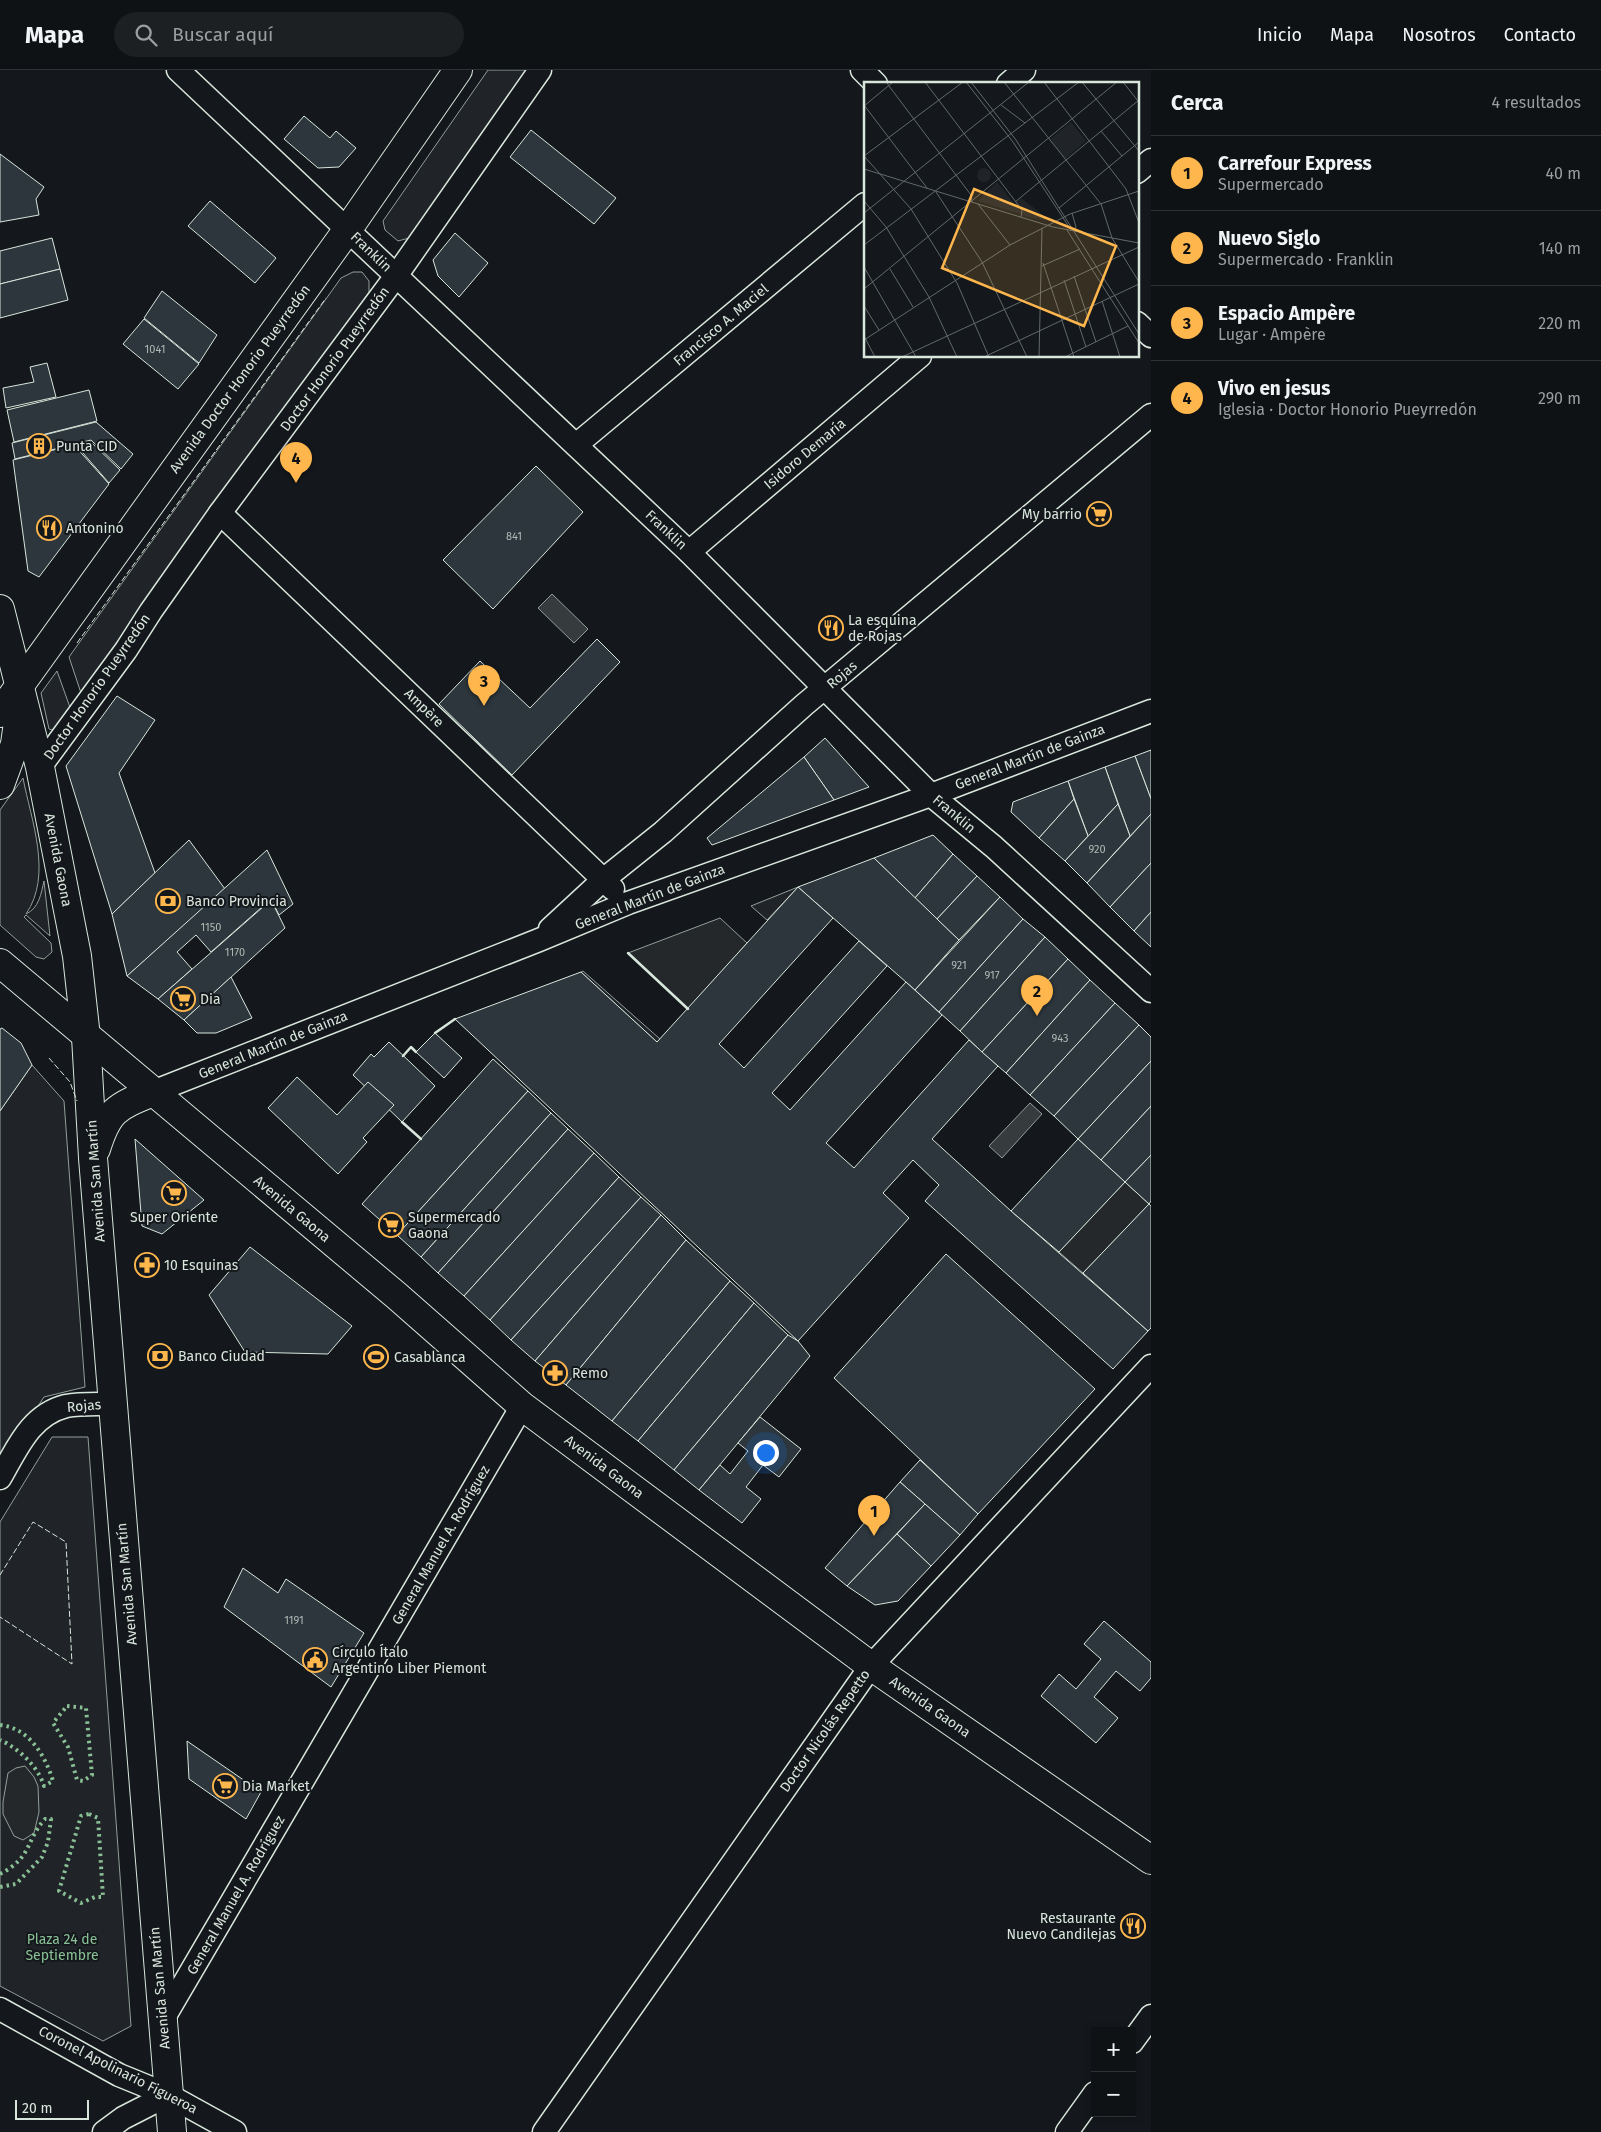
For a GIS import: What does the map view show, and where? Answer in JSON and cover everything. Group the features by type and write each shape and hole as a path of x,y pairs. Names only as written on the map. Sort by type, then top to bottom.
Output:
{"main road":[{"name":"Avenida Doctor Honorio Pueyrredón","path":"0,713 10,678 348,229 458,70"},
{"path":"0,610 10,678 20,717 15,744 0,785"},
{"name":"Avenida Gaona","path":"10,678 40,767 77,956 86,1037"},
{"name":"Avenida Gaona","path":"0,963 397,1296 522,1406 871,1666 1151,1860"},
{"name":"Avenida San Martín","path":"86,1037 93,1158 172,2132"},
{"path":"93,1158 103,1126 108,1117 123,1104 153,1092"}],"street":[{"name":"Franklin","path":"178,70 690,552 931,795 1006,858 1151,991"},
{"name":"Doctor Honorio Pueyrredón","path":"40,767 126,650 151,611 220,514 396,276 540,70"},
{"path":"862,70 874,82"},
{"path":"1010,82 1024,70"},
{"path":"1138,171 1151,160"},
{"name":"Francisco A. Maciel","path":"576,445 864,205"},
{"path":"1138,324 1151,336"},
{"name":"Isidoro Demaría","path":"690,552 918,358"},
{"name":"Rojas","path":"539,940 603,880 663,832 804,705 1151,415"},
{"name":"Ampère","path":"220,514 628,903"},
{"name":"General Martín de Gainza","path":"153,1092 628,903 931,795 1151,711"},
{"name":"Doctor Nicolás Repetto","path":"544,2132 871,1666 1151,1366"},
{"name":"Rojas","path":"0,1478 27,1430 44,1414 66,1406 113,1404"},
{"name":"General Manuel A. Rodríguez","path":"162,2021 522,1406"},
{"name":"Coronel Apolinario Figueroa","path":"0,2009 119,2074 168,2095 235,2132"},
{"path":"1136,2037 1151,2016"},
{"path":"104,2132 123,2118 168,2095"},
{"path":"1066,2132 1091,2098"}],"green space":[{"path":"488,70 529,70 409,238 398,241 385,230 383,221"},
{"path":"353,272 362,272 369,281 369,292 82,696 69,657 341,278"},
{"path":"57,671 72,713 55,731 49,729 41,693"},
{"path":"23,778 35,829 39,865 34,899 26,914 37,904 44,881 50,936 26,915 24,917 51,943 52,952 44,959 36,957 0,925 0,810"},
{"path":"798,887 767,920 751,906"},
{"path":"583,971 660,1039 657,1042 581,972"},
{"path":"32,1065 64,1101 85,1387 44,1397 0,1464 0,1111"},
{"name":"Plaza 24 de Septiembre","path":"52,1437 88,1437 131,2026 103,2041 0,1986 0,1522"}],"shaded area":[{"path":"552,594 588,629 574,643 538,608"},
{"path":"720,918 747,943 688,1009 628,953"},
{"path":"1030,1103 1042,1114 1002,1158 989,1146"},
{"path":"1125,1182 1149,1204 1083,1273 1059,1252"},
{"path":"25,1766 34,1777 38,1786 39,1812 34,1833 23,1840 14,1836 3,1814 3,1802 8,1773 16,1768"}],"building":[{"path":"304,116 330,138 336,131 356,148 339,167 318,168 284,139"},
{"path":"531,130 616,198 594,224 510,157"},
{"path":"0,154 44,187 36,199 39,215 0,222"},
{"path":"210,201 276,258 255,283 188,226"},
{"path":"455,233 488,263 459,297 438,276 433,260"},
{"path":"52,238 60,269 0,284 0,251"},
{"path":"60,269 68,300 0,318 0,284"},
{"path":"162,291 217,335 199,363 144,318"},
{"path":"144,319 199,364 178,389 123,344"},
{"path":"47,363 56,397 6,408 3,388 34,382 30,367"},
{"path":"89,390 97,421 14,442 7,410"},
{"name":"Punta CID","path":"96,422 133,454 121,469 91,440 15,459 12,443"},
{"path":"90,441 120,470 109,483 76,445"},
{"name":"Antonino","path":"74,445 109,484 39,577 28,571 13,460"},
{"path":"536,466 583,512 493,609 443,560"},
{"path":"597,639 620,662 512,775 439,704 480,661 530,708"},
{"path":"117,696 155,720 119,773 155,873 112,914 66,766"},
{"path":"825,738 869,787 834,800 804,757"},
{"path":"1151,750 1151,799 1135,756"},
{"path":"1135,756 1151,799 1151,814 1130,836 1105,767"},
{"path":"804,757 834,800 712,845 707,838"},
{"path":"1105,767 1118,804 1088,836 1068,781"},
{"path":"1068,781 1074,799 1039,838 1011,812 1013,802"},
{"path":"1074,799 1088,836 1065,861 1039,838"},
{"path":"1118,804 1130,836 1087,883 1065,861"},
{"path":"1151,814 1151,863 1110,907 1087,883"},
{"path":"933,835 953,854 915,898 874,858"},
{"name":"Banco Provincia","path":"189,840 225,889 127,976 112,914"},
{"path":"267,850 293,904 279,915 271,899 211,952 196,935 177,952 192,969 158,999 127,976"},
{"path":"953,854 977,876 937,919 915,898"},
{"path":"874,858 959,940 915,990 798,887"},
{"path":"1151,863 1151,912 1134,931 1110,907"},
{"path":"977,876 1000,897 959,940 937,919"},
{"path":"798,887 833,918 719,1044 744,1068 859,941 887,966 772,1093 790,1110 906,982 942,1015 826,1143 854,1168 969,1040 998,1066 932,1139 1148,1331 1113,1369 925,1201 939,1185 913,1160 883,1193 909,1218 798,1341 455,1019 581,972 657,1042"},
{"path":"1000,897 1023,919 939,1012 915,990"},
{"path":"271,900 285,928 184,1020 158,999"},
{"path":"1151,912 1151,947 1134,931"},
{"path":"1023,919 1045,937 960,1031 939,1012"},
{"path":"1045,937 1068,959 982,1052 960,1031"},
{"path":"1068,959 1090,980 1006,1073 982,1052"},
{"path":"231,977 252,1018 216,1033 197,1033 184,1020"},
{"path":"1090,980 1115,1003 1030,1095 1006,1073"},
{"path":"1115,1003 1139,1025 1054,1116 1030,1095"},
{"path":"1139,1025 1151,1037 1151,1061 1078,1139 1054,1116"},
{"path":"2,1028 21,1043 32,1065 0,1111 0,1029"},
{"path":"435,1033 462,1058 444,1078 416,1052"},
{"path":"389,1042 435,1086 402,1122 353,1075 371,1054 374,1057"},
{"path":"493,1059 528,1091 397,1235 362,1204"},
{"path":"1151,1061 1151,1106 1101,1160 1078,1139"},
{"path":"297,1077 337,1115 368,1082 394,1105 363,1138 367,1142 338,1174 268,1108"},
{"path":"528,1091 551,1113 421,1257 397,1235"},
{"path":"1151,1106 1151,1155 1125,1182 1101,1160"},
{"path":"551,1113 568,1129 438,1273 421,1257"},
{"path":"568,1129 594,1153 464,1296 438,1273"},
{"path":"135,1139 204,1200 162,1234 142,1226"},
{"path":"1078,1139 1125,1182 1059,1252 1011,1211"},
{"path":"594,1153 619,1177 490,1320 464,1296"},
{"path":"1151,1155 1151,1201 1149,1204 1125,1182"},
{"path":"619,1177 641,1197 511,1340 490,1320"},
{"path":"641,1197 661,1215 535,1361 511,1340"},
{"path":"1149,1204 1151,1206 1151,1328 1148,1331 1083,1273"},
{"path":"661,1215 686,1240 566,1385 535,1361"},
{"path":"686,1240 730,1281 612,1421 566,1385"},
{"path":"250,1247 352,1326 328,1354 245,1352 209,1295"},
{"path":"946,1254 1095,1389 978,1514 834,1378"},
{"path":"730,1281 754,1303 638,1441 612,1421"},
{"path":"754,1303 788,1335 674,1470 638,1441"},
{"path":"788,1335 798,1341 810,1356 699,1490 674,1470"},
{"path":"760,1417 801,1449 779,1477 763,1465 746,1487 761,1499 742,1523 699,1490 720,1465 730,1474 748,1451 738,1443"},
{"path":"920,1460 978,1514 960,1535 900,1482"},
{"path":"900,1482 925,1504 847,1586 825,1568"},
{"path":"925,1504 960,1535 931,1566 897,1534"},
{"path":"897,1534 931,1566 898,1601 875,1605 847,1586"},
{"path":"243,1568 278,1593 286,1579 364,1633 331,1687 224,1607"},
{"path":"1104,1621 1151,1662 1151,1678 1140,1691 1116,1671 1094,1697 1118,1718 1096,1743 1041,1696 1059,1674 1076,1689 1101,1659 1084,1644"},
{"name":"Dia Market","path":"187,1741 261,1792 246,1819 189,1779"}],"hedge":[{"path":"67,1706 86,1708 92,1775 83,1781 77,1780 68,1747 53,1723 67,1706"},
{"path":"0,1725 19,1731 34,1744 50,1771 53,1781 44,1786 37,1772 26,1758 0,1740"},
{"path":"89,1814 98,1818 103,1897 95,1897 81,1903 59,1891 81,1816 89,1814"},
{"path":"0,1874 11,1868 23,1855 45,1819 51,1819 48,1842 42,1857 16,1884 0,1887"}],"fence":[{"path":"77,643 326,298"},
{"path":"49,1058 70,1082 77,1101"},
{"path":"0,1575 33,1522 66,1542 72,1664 0,1617"}],"wall":[{"path":"628,953 688,1009"},
{"path":"435,1033 455,1019"},
{"path":"403,1056 411,1047 416,1052"},
{"path":"402,1122 421,1139"}],"place":[{"name":"Punta CID","path":"39,446"},
{"name":"Vivo en jesus","path":"296,483"},
{"name":"My barrio","path":"1099,514"},
{"name":"Antonino","path":"49,528"},
{"name":"La esquina de Rojas","path":"831,628"},
{"name":"Espacio Ampère","path":"484,706"},
{"name":"Banco Provincia","path":"168,901"},
{"name":"Dia","path":"183,999"},
{"name":"Nuevo Siglo","path":"1037,1016"},
{"name":"Super Oriente","path":"174,1193"},
{"name":"Supermercado Gaona","path":"391,1225"},
{"name":"10 Esquinas","path":"147,1265"},
{"name":"Banco Ciudad","path":"160,1356"},
{"name":"Casablanca","path":"376,1357"},
{"name":"Remo","path":"555,1373"},
{"name":"Carrefour Express","path":"874,1536"},
{"name":"Círculo Ítalo Argentino Liber Piemont","path":"315,1660"},
{"name":"Dia Market","path":"225,1786"},
{"name":"Restaurante Nuevo Candilejas","path":"1133,1926"}]}
